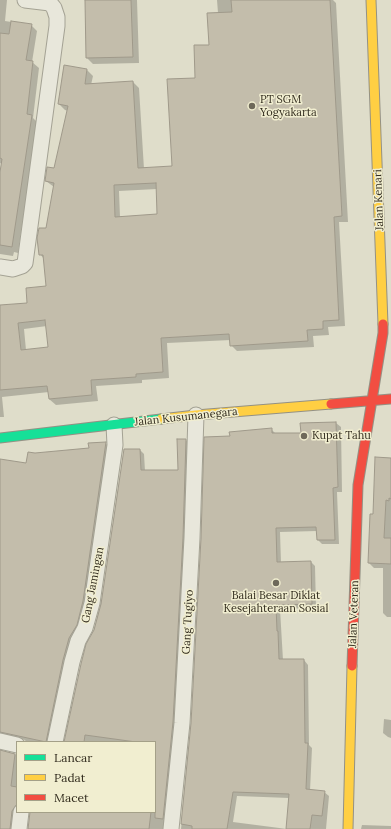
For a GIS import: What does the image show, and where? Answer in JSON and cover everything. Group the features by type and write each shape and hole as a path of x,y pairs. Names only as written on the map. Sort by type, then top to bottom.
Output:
{"main road":[{"name":"Jalan Kenari","path":"371,0 383,333 372,400"},
{"name":"Jalan Kusumanegara","path":"0,438 196,415 279,409 391,397"},
{"name":"Jalan Veteran","path":"348,829 358,485 372,400"}],"street":[{"path":"0,267 13,270 25,263 57,26 57,17 54,8 50,3 26,0"},
{"name":"Gang Tugiyo","path":"171,829 182,723 192,538 196,415"},
{"name":"Gang Jamingan","path":"55,741 72,662 78,641 85,628 92,603 116,445 114,424"},
{"path":"0,742 16,745"},
{"path":"19,829 21,813"}],"building":[{"path":"85,0 131,0 133,57 86,58"},
{"path":"231,0 330,0 342,216 334,217 339,320 323,321 323,329 307,330 308,341 230,346 229,334 161,338 163,372 136,374 136,377 91,380 92,395 49,399 47,386 0,390 0,305 27,303 26,288 46,286 43,255 39,255 37,238 39,228 46,228 54,183 45,181 47,167 54,168 68,106 58,104 64,65 87,69 85,84 133,81 138,168 172,166 167,79 195,78 194,45 209,45 207,13 232,12","holes":["156,183 157,214 115,217 114,185","45,320 48,347 21,350 18,323"]},
{"path":"11,21 32,24 26,60 33,61 27,114 32,115 12,247 0,245 0,172 2,159 0,158 0,33 9,34"},
{"path":"336,422 338,487 333,488 335,540 317,540 316,527 276,528 277,562 311,561 312,604 276,605 277,631 279,659 304,659 305,743 308,743 306,789 325,791 322,816 312,815 310,829 286,829 289,794 233,792 227,829 192,829 192,826 181,824 191,723 201,538 204,437 230,436 229,432 272,428 272,433 301,433 300,423"},
{"path":"177,439 186,439 183,538 173,722 163,819 155,818 156,741 129,741 85,735 84,741 64,741 86,644 94,630 101,604 124,449 140,449 141,470 178,470"},
{"path":"106,442 83,601 77,625 69,638 63,660 46,741 0,732 0,459 26,463 28,452 35,453 89,448 88,443"},
{"path":"375,457 391,458 391,499 389,498 389,501 386,500 384,538 391,538 391,564 368,563 370,514 373,514"},
{"path":"0,750 15,754 11,786 16,787 16,805 12,811 10,829 0,829"},
{"path":"30,813 151,813 149,829 28,829"}],"traffic: fast":[{"path":"0,438 161,419"}],"traffic: slow":[{"path":"371,0 383,324"},
{"path":"161,419 331,404"},
{"path":"348,829 352,666"}],"traffic: jam":[{"path":"352,666 358,485 383,333 383,324"},
{"path":"331,404 391,399"}],"place":[{"name":"PT SGM Yogyakarta","path":"252,106"},
{"name":"Kupat Tahu","path":"304,436"},
{"name":"Balai Besar Diklat Kesejahteraan Sosial","path":"276,583"}]}
